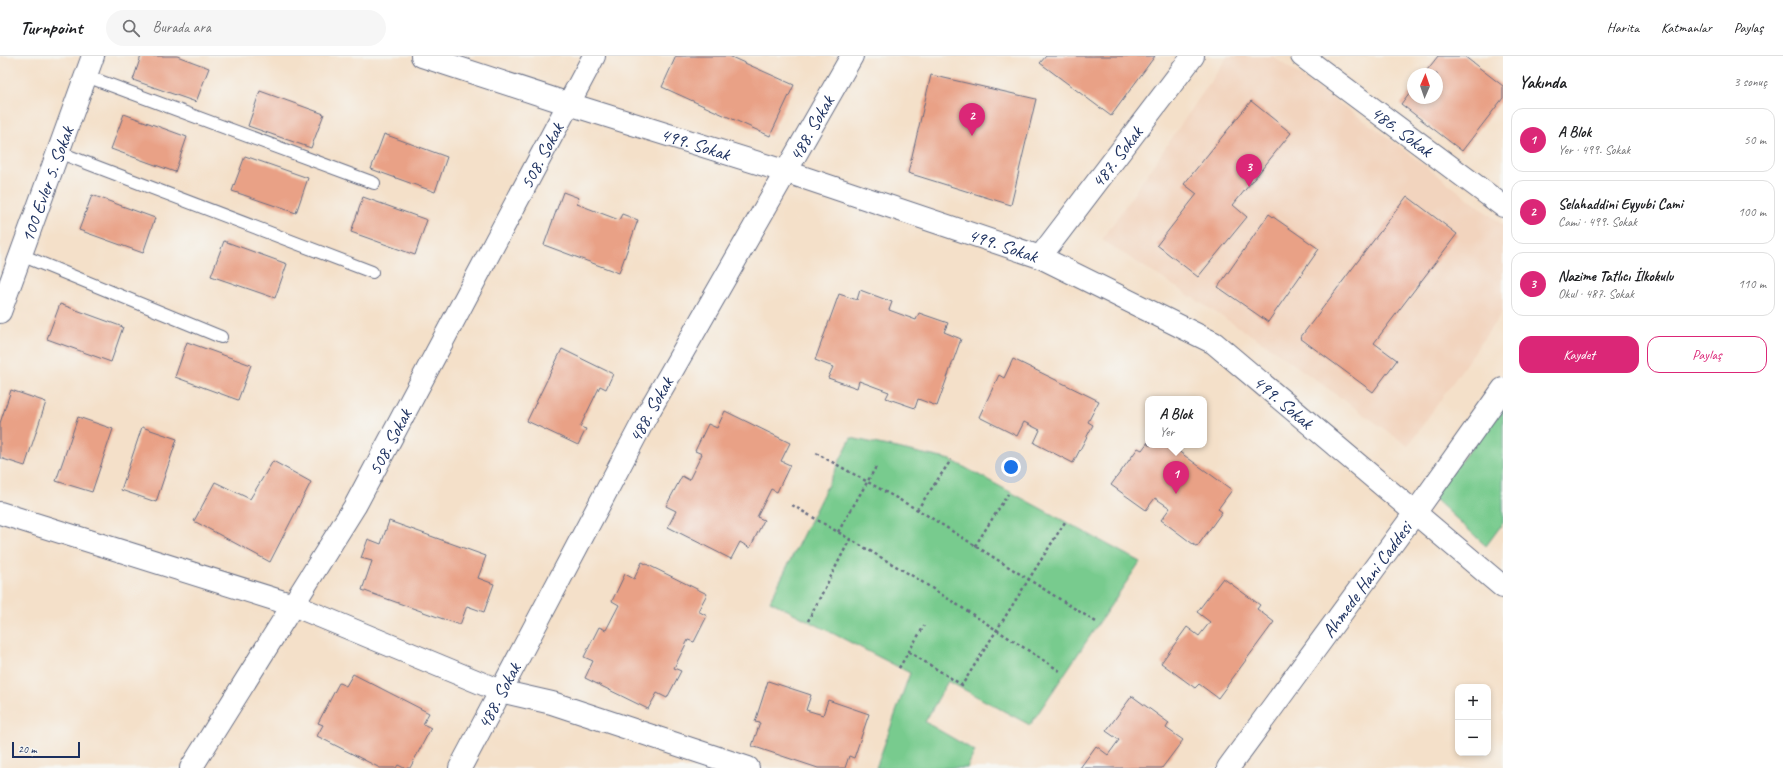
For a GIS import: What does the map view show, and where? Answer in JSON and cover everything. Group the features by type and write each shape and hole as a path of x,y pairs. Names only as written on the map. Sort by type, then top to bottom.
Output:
{"street":[{"name":"100 Evler 5. Sokak","path":"0,312 93,56"},
{"name":"499. Sokak","path":"422,56 569,104 787,172 1040,257 1214,343 1503,587"},
{"name":"508. Sokak","path":"191,768 355,506 594,56"},
{"name":"488. Sokak","path":"460,768 645,418 852,56"},
{"name":"487. Sokak","path":"1040,257 1193,56"},
{"name":"486. Sokak","path":"1302,56 1503,206"},
{"name":"Ahmede Hani Caddesi","path":"1228,768 1415,513 1503,389"},
{"path":"0,513 293,605 500,691 552,703 748,768"}],"lane":[{"path":"86,76 374,183"},
{"path":"58,152 372,272"},
{"path":"21,255 221,337"}],"path":[{"path":"816,453 918,510 1096,622"},
{"path":"918,510 951,460"},
{"path":"838,532 876,467"},
{"path":"975,546 1008,494"},
{"path":"792,505 916,578 1060,671"},
{"path":"909,652 962,685 1065,522"},
{"path":"808,621 850,539"},
{"path":"899,668 924,626"}],"shaded area":[{"path":"1228,56 1272,56 1386,136 1503,225 1503,311 1408,446 1270,347 1102,240"}],"green space":[{"path":"1503,409 1503,523 1486,546 1432,496"},
{"path":"851,438 951,460 1140,562 1030,725 948,681 925,722 975,751 967,768 876,768 910,673 770,601"}],"building":[{"path":"141,56 177,56 209,68 196,102 133,80"},
{"path":"676,56 729,56 794,85 770,136 662,87"},
{"path":"1046,56 1155,56 1111,116 1040,63"},
{"path":"1438,56 1464,56 1503,86 1503,98 1462,151 1401,104 1407,96 1407,104 1443,104 1443,68 1429,68"},
{"path":"931,75 1036,99 1011,205 908,173"},
{"path":"260,91 324,114 311,148 248,126"},
{"path":"1251,101 1291,133 1233,205 1247,217 1198,277 1157,245 1197,194 1184,184"},
{"path":"124,114 187,137 175,172 111,149"},
{"path":"384,134 447,157 435,192 371,169"},
{"path":"245,156 308,178 296,213 232,191"},
{"path":"563,192 579,198 577,204 619,220 622,214 638,220 619,273 544,245"},
{"path":"92,195 155,218 143,253 79,230"},
{"path":"1407,196 1457,234 1374,343 1397,360 1373,392 1300,338"},
{"path":"363,197 427,220 415,255 351,232"},
{"path":"1269,214 1319,249 1268,322 1218,287"},
{"path":"224,241 287,264 275,298 211,276"},
{"path":"860,290 892,302 889,310 916,320 919,313 948,323 944,332 961,339 937,406 918,399 915,408 886,398 889,392 859,381 857,388 828,378 833,367 815,360 839,294 857,300"},
{"path":"60,304 123,327 111,362 47,339"},
{"path":"187,342 251,365 238,400 175,377"},
{"path":"562,349 613,374 606,389 600,386 580,427 586,429 578,445 527,421"},
{"path":"1013,359 1099,401 1088,422 1093,425 1073,463 1034,443 1040,430 1024,422 1017,436 979,417 999,375 1004,378"},
{"path":"11,390 46,402 25,466 0,458 0,423"},
{"path":"725,411 790,443 781,461 790,465 777,492 771,489 757,517 764,520 750,548 740,542 731,559 668,527 676,511 666,506 682,476 689,480 702,454 695,451 708,424 717,428"},
{"path":"78,417 113,429 92,492 56,481"},
{"path":"142,427 177,439 156,502 121,490"},
{"path":"1145,446 1145,448 1174,448 1232,490 1218,509 1222,512 1197,547 1161,520 1170,508 1155,498 1146,510 1111,485 1138,448 1142,450"},
{"path":"273,461 311,482 270,562 194,521 215,482 250,499"},
{"path":"389,521 486,556 478,578 494,584 484,612 467,606 460,625 362,590 372,561 361,558 368,539 381,544"},
{"path":"642,562 707,594 698,611 707,616 694,642 688,640 674,668 681,671 667,698 657,693 648,709 585,678 593,661 584,657 599,627 606,630 619,605 612,601 625,574 634,579"},
{"path":"1223,578 1260,605 1257,609 1274,622 1218,698 1199,684 1195,688 1161,663 1187,627 1199,636 1210,622 1197,612"},
{"path":"353,674 429,713 423,724 431,728 410,768 404,768 398,765 396,768 380,768 317,736 323,725 318,723 339,683 346,686"},
{"path":"768,681 811,695 806,710 823,715 828,700 869,714 854,758 849,756 845,768 818,768 752,746 760,723 755,722"},
{"path":"1132,696 1169,723 1166,728 1183,740 1162,768 1080,768 1096,746 1108,755 1119,740 1106,731"}],"place":[{"name":"Selahaddini Eyyubi Cami","path":"972,136"},
{"name":"Nazime Tatlıcı İlkokulu","path":"1249,187"},
{"name":"A Blok","path":"1176,494"}]}
